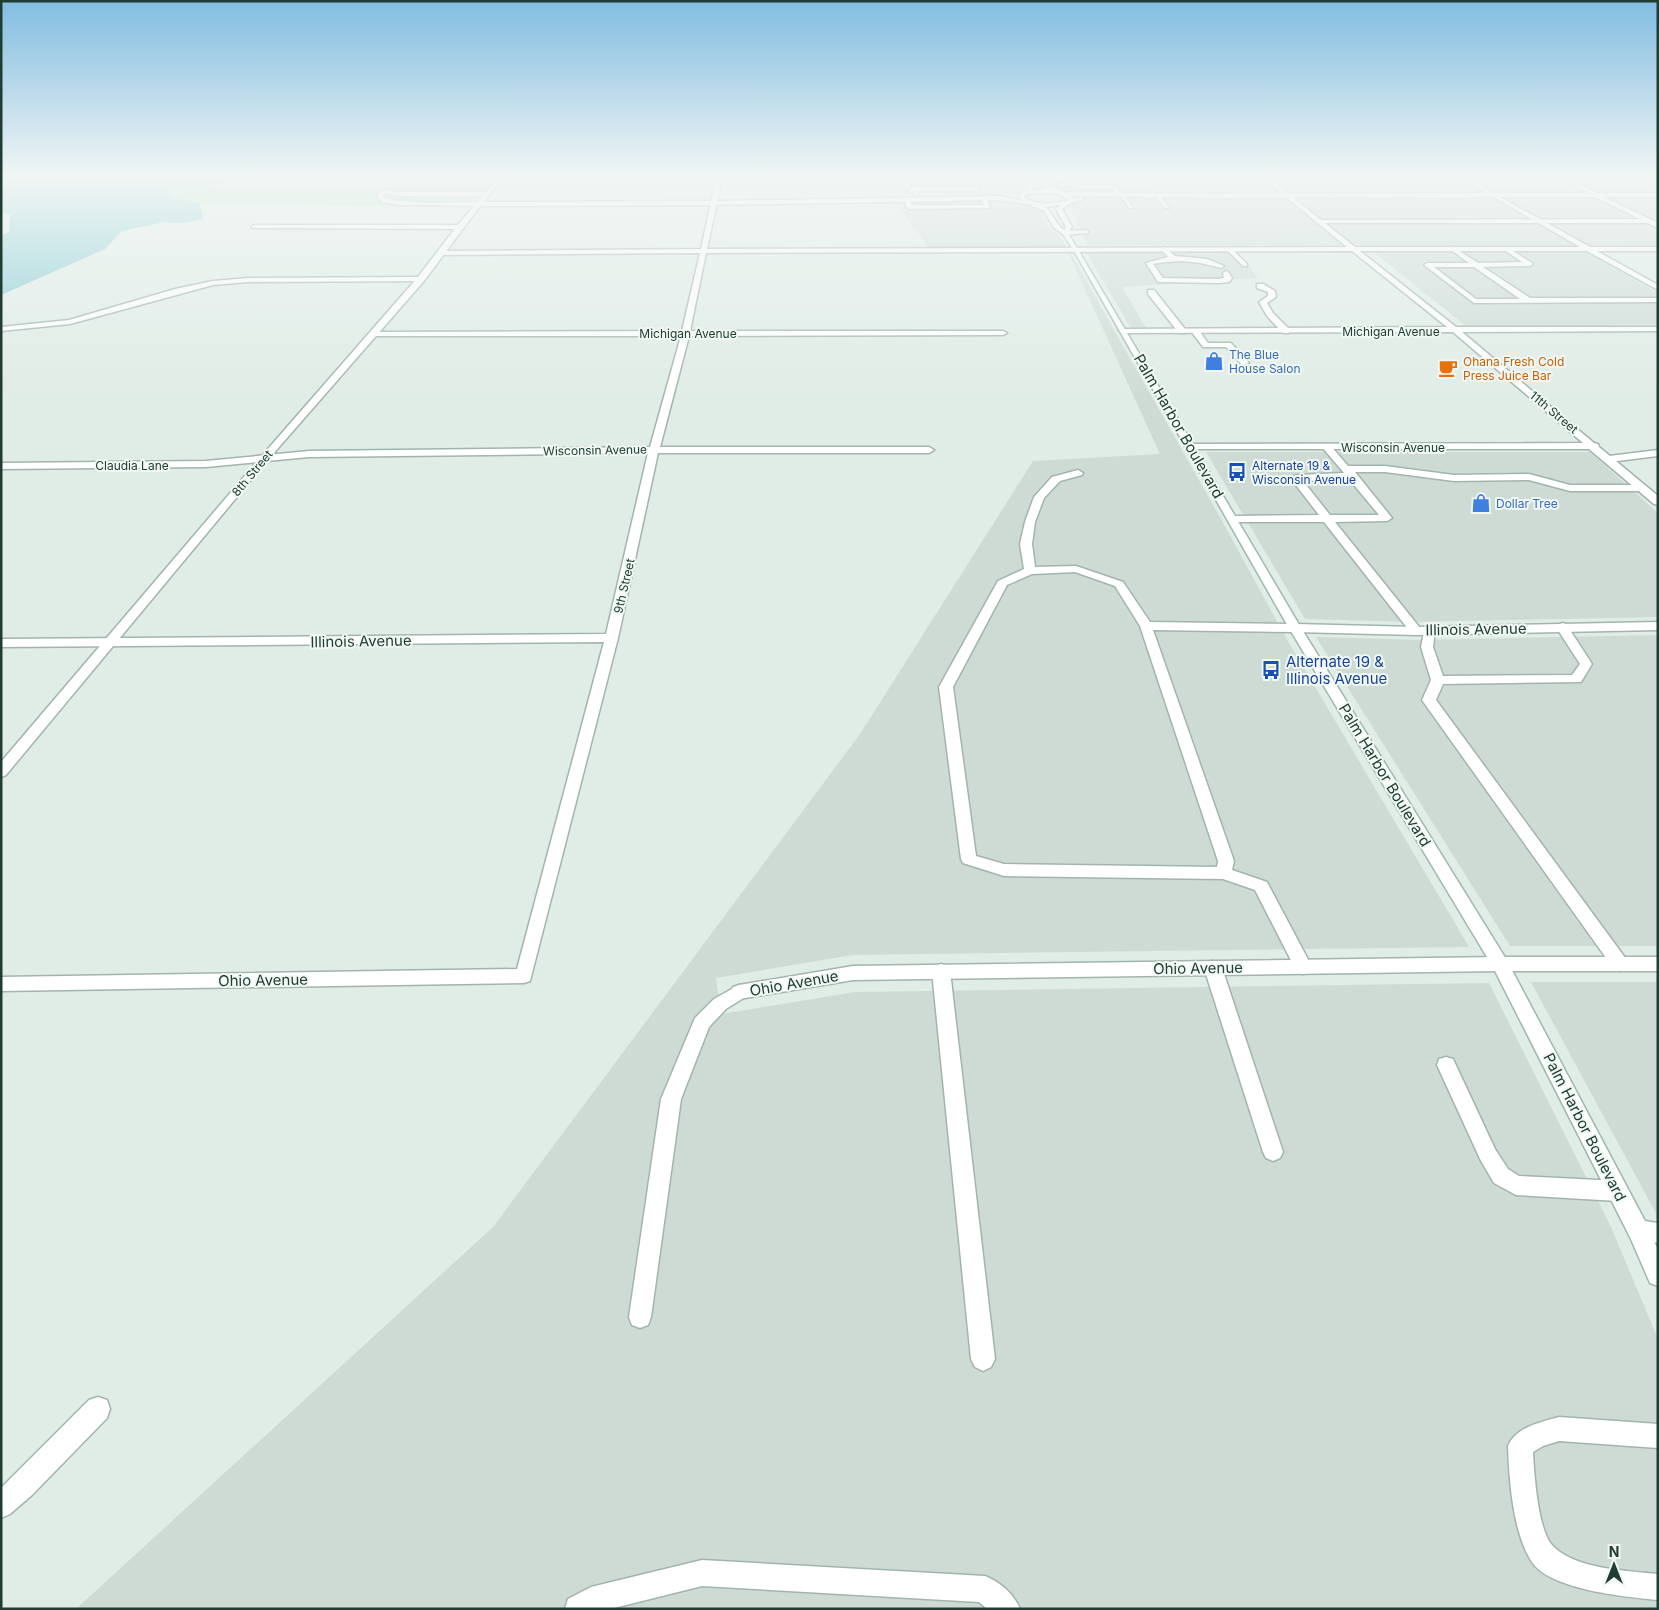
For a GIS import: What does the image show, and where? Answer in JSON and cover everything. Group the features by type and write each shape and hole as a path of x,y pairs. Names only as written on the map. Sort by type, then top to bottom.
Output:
{"street":[{"name":"8th Street","path":"1,772 263,460 421,279 443,250"},
{"path":"441,253 866,250"},
{"name":"Palm Harbor Boulevard","path":"1077,250 1234,519 1295,628 1500,964 1618,1191 1648,1232 1658,1275"},
{"path":"1162,250 1172,258"},
{"path":"1230,250 1245,265"},
{"name":"11th Street","path":"1353,250 1456,331 1595,446 1658,502"},
{"path":"1453,250 1529,301"},
{"path":"1508,250 1530,264 1427,265 1474,301 1658,300"},
{"path":"1592,250 1658,288"},
{"name":"9th Street","path":"524,976 612,638 654,450 706,251"},
{"path":"1221,266 1208,262 1172,258 1149,263 1161,280 1226,280 1228,278 1226,273"},
{"path":"1,329 70,322 213,283 248,280 421,279"},
{"path":"1260,286 1271,291 1272,297 1263,302 1270,314 1286,331"},
{"path":"1151,292 1182,331"},
{"name":"Michigan Avenue","path":"1124,331 1658,329"},
{"path":"1195,331 1206,344 1228,345 1245,363"},
{"name":"Michigan Avenue","path":"374,334 1003,333"},
{"path":"1234,519 1387,518 1327,446"},
{"name":"Wisconsin Avenue","path":"1192,447 1595,446"},
{"name":"Wisconsin Avenue","path":"263,460 309,454 654,450 928,450"},
{"path":"1609,459 1658,453"},
{"name":"Claudia Lane","path":"1,466 206,464 263,460"},
{"path":"1349,472 1385,469 1446,477 1536,478 1570,488 1642,488"},
{"path":"1030,571 1026,544 1030,522 1039,497 1056,479 1078,472"},
{"path":"1349,472 1348,476 1298,478 1297,480 1423,630 1438,680 1429,700 1620,964"},
{"path":"1224,873 1226,861 1146,626 1119,584 1076,570 1030,571 1002,583 946,687 969,859 1004,870 1224,873 1261,886 1304,967"},
{"name":"Illinois Avenue","path":"1146,626 1423,630 1658,626"},
{"path":"1438,680 1576,679 1586,664 1562,627"},
{"name":"Illinois Avenue","path":"1,643 612,638"},
{"name":"Ohio Avenue","path":"640,1317 672,1100 701,1023 720,1004 740,992 852,973 1500,964 1658,964"},
{"path":"1213,968 1273,1152"},
{"path":"941,971 983,1359"},
{"name":"Ohio Avenue","path":"1,984 524,976"},
{"path":"1446,1065 1488,1155 1501,1176 1516,1185 1618,1191"},
{"path":"1,1505 23,1486 98,1409"},
{"path":"1658,1436 1559,1429 1538,1435 1520,1446 1522,1490 1535,1536 1542,1553 1563,1570 1620,1583 1658,1587"},
{"path":"578,1609 591,1600 702,1573 985,1589 1007,1609"}],"shaded area":[{"path":"1371,250 1583,250 1658,293 1658,325 1466,326"},
{"path":"1068,252 1070,252 1221,519 1285,636 1469,947 852,955 716,978 721,1014 855,992 1489,983 1611,1227 1658,1339 1658,1609 76,1609 493,1227 860,734 1033,461 1160,454"},
{"path":"1086,252 1238,252 1258,278 1122,287 1146,328 1131,328"},
{"path":"1206,452 1590,452 1658,513 1658,617 1409,622 1305,619"},
{"path":"1658,635 1658,946 1510,946 1316,637 1423,640"},
{"path":"1531,982 1658,982 1658,1217"}],"water":[{"path":"1,250 102,250 1,295"}],"place":[{"name":"The Blue House Salon","path":"1214,361"},
{"name":"Ohana Fresh Cold Press Juice Bar","path":"1448,368"},
{"name":"Alternate 19 & Wisconsin Avenue","path":"1237,472"},
{"name":"Dollar Tree","path":"1481,503"},
{"name":"Alternate 19 & Illinois Avenue","path":"1271,670"}]}
